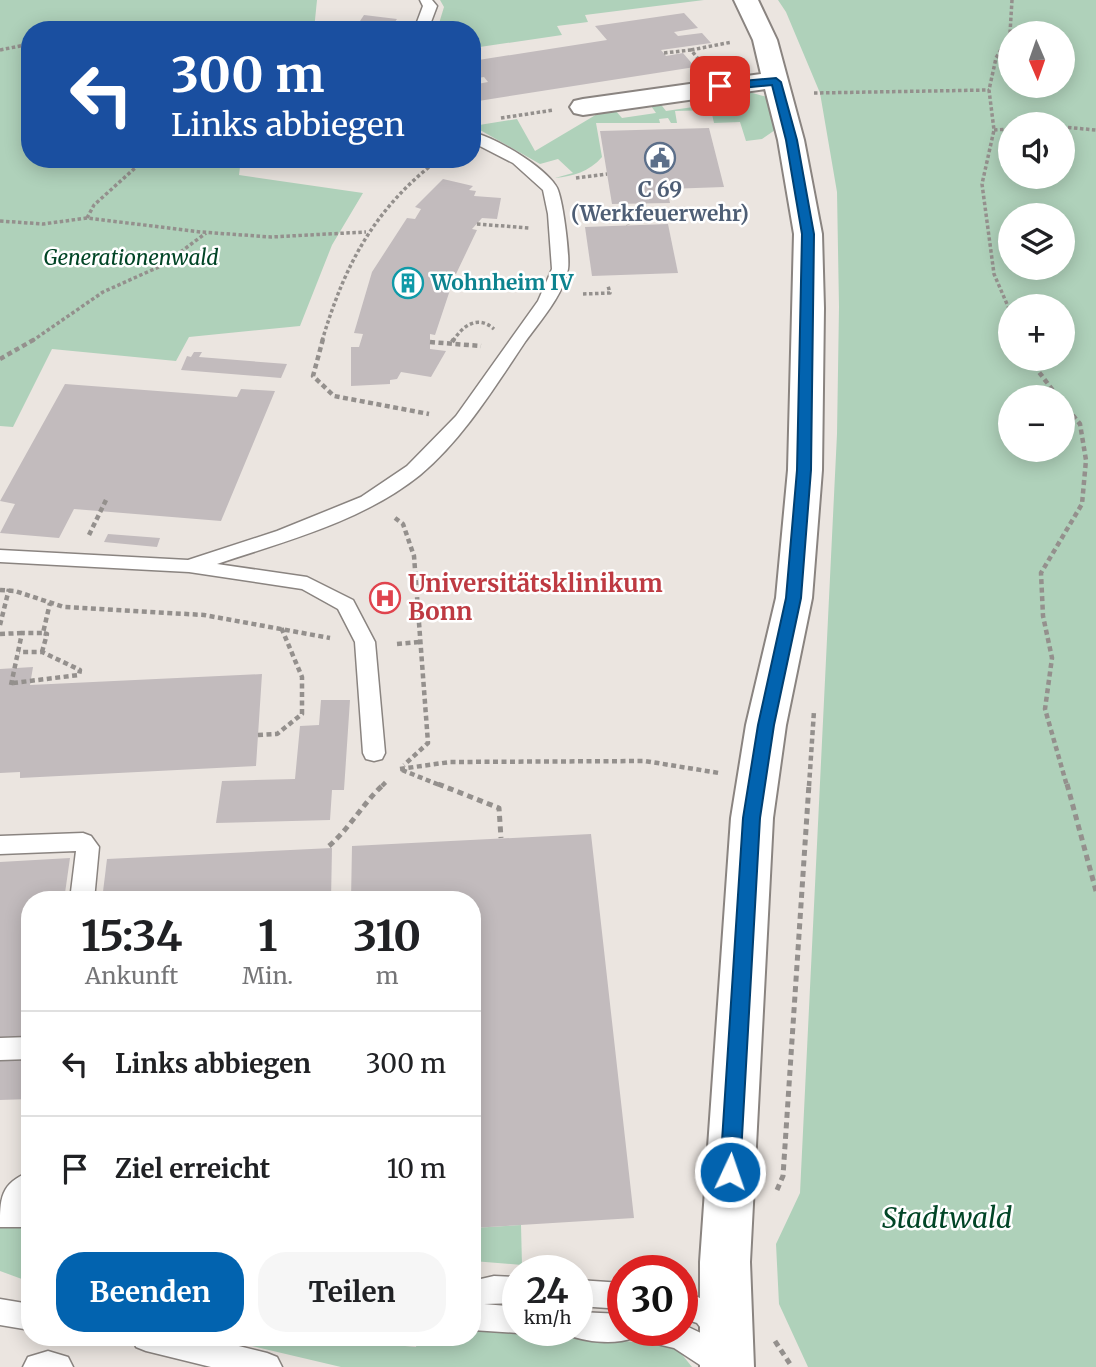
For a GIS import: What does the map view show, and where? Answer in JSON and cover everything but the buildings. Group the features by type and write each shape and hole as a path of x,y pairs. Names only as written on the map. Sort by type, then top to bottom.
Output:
{"street":[{"path":"726,1356 725,1262 752,818 766,725 794,598 804,470 808,362 808,234 791,140 765,40 746,0"},
{"path":"583,107 744,83 776,82"}],"lane":[{"path":"424,21 430,6 426,0"},
{"path":"189,566 284,535 368,501 414,470 462,420 555,286 559,269 556,214 550,188 519,160 481,141"},
{"path":"9,557 189,566 307,583 346,605 366,646 374,753"},
{"path":"0,845 83,842 88,847 89,858 84,891"},
{"path":"0,1049 21,1048"},
{"path":"481,1292 502,1289"},
{"path":"698,1310 707,1314 726,1356"},
{"path":"0,1312 21,1316"},
{"path":"481,1318 502,1319"},
{"path":"698,1345 726,1356"},
{"path":"182,1346 267,1367"},
{"path":"38,1367 58,1367"}],"path":[{"path":"1012,0 1012,21"},
{"path":"0,50 21,46"},
{"path":"998,54 989,90 994,130 982,184 994,274 1003,294"},
{"path":"813,93 989,90"},
{"path":"500,118 583,107"},
{"path":"1075,128 1096,130"},
{"path":"994,130 998,130"},
{"path":"87,218 94,205 135,168"},
{"path":"426,168 366,232 347,270 321,339 313,376 334,396 462,420"},
{"path":"556,214 625,212 628,225"},
{"path":"0,221 43,224 87,218 206,233 271,237 366,232"},
{"path":"477,224 512,226"},
{"path":"0,359 39,337 103,292 163,265 206,233"},
{"path":"452,342 464,325 470,322 482,321 492,325 497,333"},
{"path":"430,342 472,345"},
{"path":"1036,371 1048,385"},
{"path":"1075,418 1080,424 1086,460 1082,504 1041,573 1043,616 1052,659 1045,709 1096,891"},
{"path":"0,625 9,591 9,557"},
{"path":"0,590 64,607 204,615 280,626 366,646"},
{"path":"43,633 50,603"},
{"path":"258,735 277,734 302,714 302,677 280,626"},
{"path":"19,652 42,652 80,670 79,675 12,684 22,633"},
{"path":"0,634 47,634 42,652"},
{"path":"374,753 400,769 499,808 501,838"},
{"path":"400,769 450,762 645,761 681,765 757,782"}],"green space":[{"name":"Generationenwald","path":"0,0 317,0 315,21 21,21 21,168 240,168 239,175 363,193 332,245 300,326 189,337 176,361 52,349 13,427 0,426"},
{"path":"440,0 704,0 585,15 588,22 557,26 562,35 481,47 481,21 440,21 444,7"},
{"name":"Stadtwald","path":"778,0 1096,0 1096,1367 808,1367 779,1304 776,1244 800,1193 837,434 837,192 820,93 786,12"},
{"path":"742,90 767,97 775,130 762,139 746,141 740,122 714,123 711,110 675,111 677,123 671,123 668,118 659,119 660,123 596,123 602,157 586,170 555,178 573,173 558,159 540,164 481,131 481,125 517,119 535,151 604,110 615,110 622,118 656,113 649,103 659,102 666,111 720,103 713,93"},
{"path":"521,1225 522,1255 502,1255 502,1263 481,1262 481,1228"},
{"path":"21,1227 21,1279 0,1271 0,1228"},
{"path":"481,1331 502,1332 502,1346 593,1346 593,1339 607,1340 607,1346 666,1346 680,1352 692,1367 341,1367 252,1346 481,1346"}],"place":[{"name":"C 69 (Werkfeuerwehr)","path":"660,158"},
{"name":"Wohnheim IV","path":"408,283"},
{"name":"Universitätsklinikum Bonn","path":"385,598"}],"route":[{"path":"720,86 776,82 791,140 808,234 809,308 804,470 794,598 766,725 752,818 730,1172"}]}
